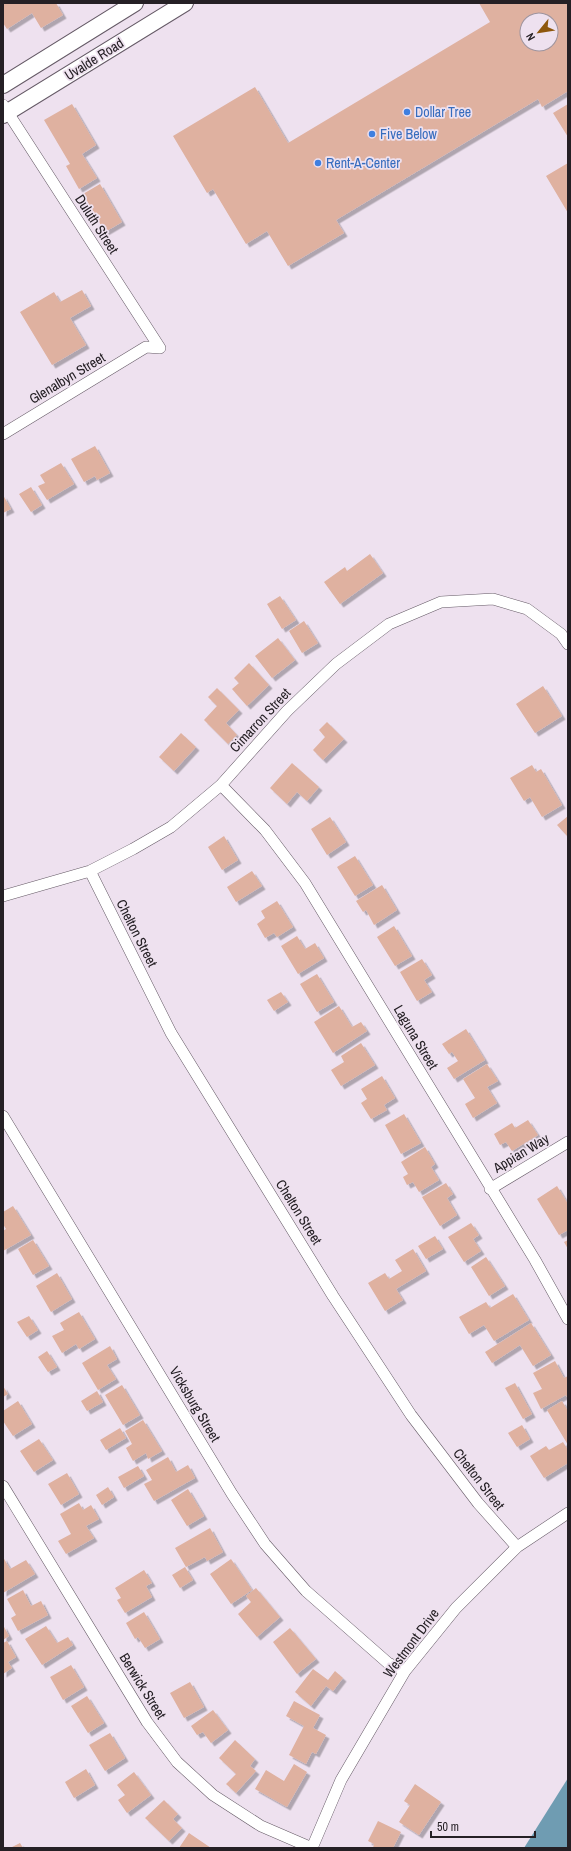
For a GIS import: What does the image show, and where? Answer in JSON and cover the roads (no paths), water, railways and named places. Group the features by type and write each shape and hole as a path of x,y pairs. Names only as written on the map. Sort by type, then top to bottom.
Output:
{"main road":[{"name":"Uvalde Road","path":"3,85 134,3"},
{"name":"Uvalde Road","path":"4,111 181,4"}],"street":[{"name":"Duluth Street","path":"4,111 160,348 146,347"},
{"name":"Glenalbyn Street","path":"3,434 146,347"},
{"name":"Cimarron Street","path":"3,896 90,871 171,827 221,785 287,710 336,664 389,624 441,602 493,599 527,610 561,634 568,644"},
{"name":"Laguna Street","path":"221,785 266,830 305,883 490,1189 535,1260 568,1319"},
{"name":"Chelton Street","path":"90,871 171,1032 333,1296 411,1415 478,1503 517,1547"},
{"name":"Vicksburg Street","path":"3,1116 232,1494 265,1544 306,1591 388,1663 405,1671"},
{"name":"Appian Way","path":"490,1189 568,1142"},
{"name":"Berwick Street","path":"3,1486 147,1722 177,1762 213,1795 261,1826 312,1848"},
{"name":"Westmont Drive","path":"312,1848 341,1780 405,1671 456,1608 517,1547 568,1513"}],"water":[{"path":"568,1778 568,1848 524,1848"}],"place":[{"name":"Dollar Tree","path":"407,112"},
{"name":"Five Below","path":"372,134"},
{"name":"Rent-A-Center","path":"318,163"}]}
